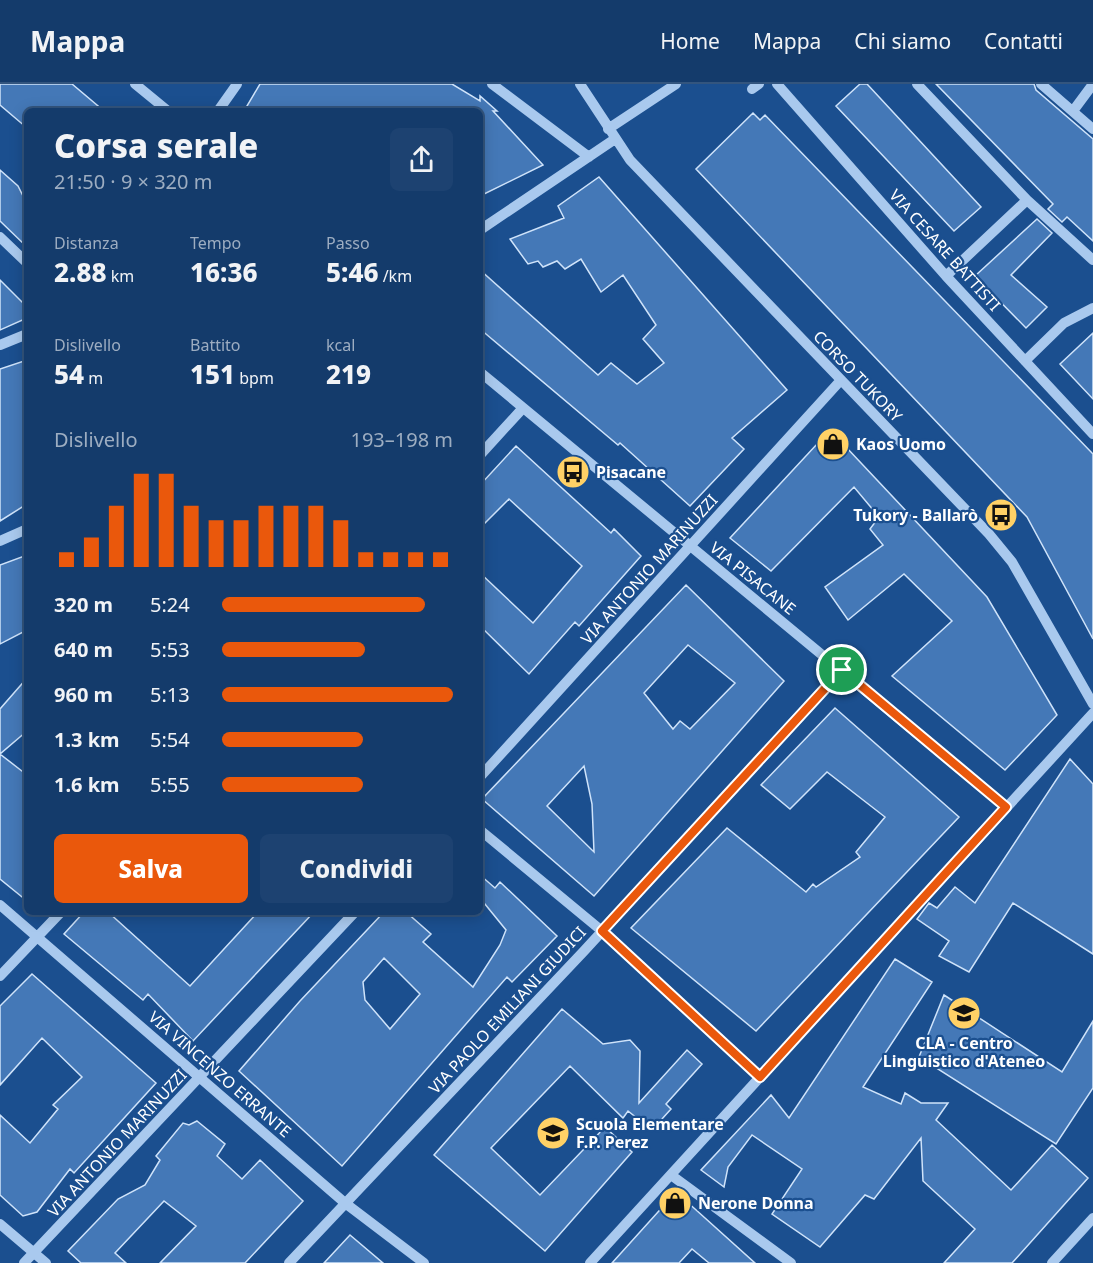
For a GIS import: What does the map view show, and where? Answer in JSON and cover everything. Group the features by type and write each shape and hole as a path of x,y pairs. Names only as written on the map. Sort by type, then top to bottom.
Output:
{"street":[{"path":"135,84 164,108"},
{"path":"220,108 237,84"},
{"path":"492,84 589,157"},
{"name":"CORSO TUKORY","path":"580,84 615,140 647,178 966,509 1012,562 1093,704"},
{"path":"608,129 676,84"},
{"path":"917,84 1027,200 1093,260"},
{"path":"1041,84 1093,129"},
{"path":"1073,111 1093,84"},
{"name":"VIA CESARE BATTISTI","path":"783,86 946,276 1093,434"},
{"path":"483,229 615,140"},
{"path":"946,276 1027,200"},
{"path":"0,237 24,260"},
{"path":"1025,361 1064,323 1093,308"},
{"path":"0,345 24,335"},
{"name":"VIA PISACANE","path":"483,375 1006,807"},
{"name":"VIA ANTONIO MARINUZZI","path":"483,774 841,380"},
{"path":"483,452 523,408"},
{"path":"0,541 24,530"},
{"name":"VIA PAOLO EMILIANI GIUDICI","path":"290,1263 602,931 842,670"},
{"path":"590,1263 1093,712"},
{"path":"483,832 602,931 760,1077"},
{"name":"VIA VINCENZO ERRANTE","path":"0,905 39,936 345,1203 424,1263"},
{"path":"0,976 58,915"},
{"name":"VIA ANTONIO MARINUZZI","path":"24,1263 352,915"},
{"path":"671,1175 791,1263"},
{"path":"1052,1263 1093,1218"},
{"path":"0,1224 46,1263"}],"building":[{"path":"0,84 72,84 100,108 24,108 24,125 0,105"},
{"path":"260,84 452,84 480,101 480,96 497,111 493,111 543,165 483,195 483,108 246,108"},
{"path":"860,84 867,84 981,207 954,231 836,106"},
{"path":"936,84 1034,84 1036,90 1093,139 1093,241 1067,217 1062,222 1048,209 1053,204"},
{"path":"753,113 760,120 765,115 1093,454 1093,639 1027,517 696,169"},
{"path":"0,170 18,186 24,198 24,244 0,221"},
{"path":"599,177 787,390 732,438 744,449 690,506 620,443 618,445 483,332 483,273 598,375 611,363 637,384 664,363 643,339 656,325 623,275 601,292 581,259 565,269 557,261 543,267 538,261 528,264 510,239 564,218 558,206"},
{"path":"1037,219 1052,233 1011,275 1047,307 1026,328 975,276"},
{"path":"0,280 24,304 24,319 0,330"},
{"path":"1093,333 1093,399 1060,364"},
{"path":"24,361 24,506 0,521 0,369"},
{"path":"830,430 987,597 1057,715 1005,770 892,676 952,621 904,574 848,620 825,587 883,545 870,529 879,517 854,487 771,571 730,538"},
{"path":"516,446 611,533 614,529 641,556 579,626 575,622 529,674 483,629 483,576 533,623 582,566 509,499 483,525 483,482"},
{"path":"24,556 24,632 0,644 0,565"},
{"path":"686,585 784,681 594,896 483,798","holes":["688,645 735,683 690,729 680,721 673,729 644,693","584,766 592,804 594,852 547,806"]},
{"path":"24,681 24,734 0,754 0,709"},
{"path":"835,708 959,817 756,1031 631,928 727,828 806,892 813,884 816,887 860,857 856,852 885,817 827,772 790,809 761,785"},
{"path":"0,754 24,773 24,899 0,879"},
{"path":"1070,759 1093,784 1093,954 1013,903 969,972 939,956 949,941 917,919 929,903 937,908 955,887 975,903"},
{"path":"483,878 495,888 500,882 557,936 512,982 507,977 342,1166 239,1071 300,1001 381,915 409,915 431,934 423,942 473,987 500,945 506,930 483,902","holes":["384,958 420,994 390,1029 365,1000 363,982"]},
{"path":"81,915 111,915 190,986 255,915 311,915 193,1041 148,994 143,1000 64,934"},
{"path":"895,959 932,982 863,1087 901,1104 905,1093 921,1103 948,1103 936,1120 1011,1190 1052,1145 1088,1178 1012,1263 944,1263 975,1229 923,1181 921,1138 874,1199 865,1195 820,1247 772,1214 802,1169 752,1135 728,1167 724,1187 701,1170 771,1095 789,1118"},
{"path":"32,974 156,1083 74,1173 70,1169 37,1212 23,1216 0,1195 0,1115 30,1143 58,1109 53,1105 82,1077 42,1038 0,1085 0,1006"},
{"path":"944,995 1062,1072 1093,1021 1093,1088 1056,1144 919,1057"},
{"path":"562,1009 603,1044 630,1040 640,1051 639,1103 687,1050 702,1064 666,1104 671,1109 652,1130 628,1111 623,1118 570,1066 491,1148 540,1195 605,1127 632,1152 545,1251 434,1155"},
{"path":"197,1121 225,1144 217,1156 242,1179 260,1160 303,1201 245,1263 160,1263 196,1226 164,1201 115,1253 126,1263 81,1263 68,1251 118,1199 145,1185 160,1160 156,1156 183,1123 189,1125"},
{"path":"676,1192 755,1263 709,1263 692,1249 679,1263 612,1263"},
{"path":"350,1235 383,1263 324,1263"}],"place":[{"name":"Kaos Uomo","path":"833,444"},
{"name":"Pisacane","path":"573,472"},
{"name":"Tukory - Ballarò","path":"1001,515"},
{"name":"CLA - Centro Linguistico d'Ateneo","path":"964,1013"},
{"name":"Scuola Elementare F.P. Perez","path":"553,1133"},
{"name":"Nerone Donna","path":"675,1203"}],"route":[{"path":"842,670 1006,807 760,1077 602,931 842,670"}]}
